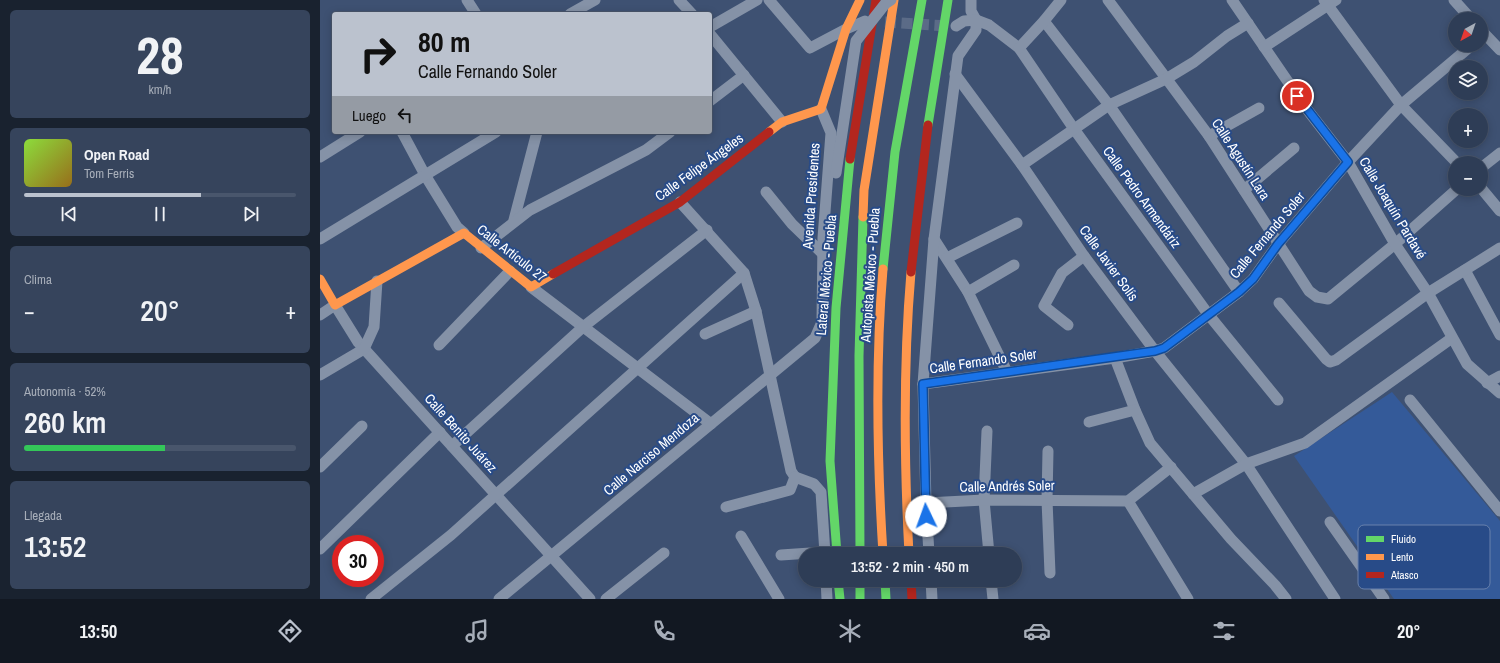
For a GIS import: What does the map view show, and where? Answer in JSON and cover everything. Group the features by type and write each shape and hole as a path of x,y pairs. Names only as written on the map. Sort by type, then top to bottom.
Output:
{"main road":[{"path":"821,109 846,29 860,0"},
{"name":"Lateral México - Puebla","path":"836,547 830,461 835,334 852,139 876,0"},
{"name":"Autopista México - Puebla","path":"860,547 859,356 864,190 893,0"},
{"name":"Autopista México - Puebla","path":"883,547 878,439 878,371 888,205 894,158 922,0"},
{"path":"909,547 906,439 910,274 923,153 948,0"},
{"name":"Calle Felipe Ángeles","path":"531,287 680,202 782,122 821,109"},
{"path":"336,305 464,233"},
{"name":"Calle Artículo 27","path":"464,233 531,287"},
{"name":"Calle Benito Juárez","path":"320,279 336,305"},
{"path":"839,587 840,599"},
{"path":"860,587 860,599"},
{"path":"885,587 886,599"},
{"path":"911,587 912,599"}],"street":[{"path":"467,0 475,12"},
{"path":"574,12 595,0"},
{"path":"679,0 690,12"},
{"path":"712,26 757,0"},
{"path":"769,0 810,48 865,21"},
{"path":"824,216 836,173 856,41 885,4 893,0"},
{"path":"929,547 923,384 934,239 958,56 976,30 976,20 971,11 972,0"},
{"path":"1019,48 1061,0"},
{"name":"Calle Agustín Lara","path":"1108,0 1209,136 1309,291 1317,297 1328,299 1395,244"},
{"name":"Calle Joaquín Pardavé","path":"1232,0 1306,108 1348,162 1395,244 1428,293 1467,364 1500,393"},
{"path":"1454,0 1465,12"},
{"path":"1264,47 1329,2 1402,105 1451,156"},
{"path":"956,26 964,21 976,20"},
{"name":"Calle Pedro Armendáriz","path":"976,20 989,25 1019,48 1074,129 1208,314 1278,400"},
{"path":"1044,21 1109,105 1239,292"},
{"path":"1022,165 1109,105 1166,79 1194,62 1227,36 1248,23"},
{"path":"712,36 782,122"},
{"path":"1488,39 1500,50"},
{"name":"Calle Fernando Soler","path":"923,384 1115,358 1164,348 1239,292 1253,279 1278,244 1348,162 1402,105 1464,52"},
{"name":"Calle Javier Solís","path":"955,74 1022,165 1084,256 1155,351 1246,464 1335,599"},
{"path":"712,100 744,76"},
{"path":"1209,136 1259,108"},
{"name":"Avenida Presidentes","path":"820,331 822,322 822,253 824,216 831,133 821,109"},
{"path":"320,157 357,134"},
{"name":"Calle Artículo 27","path":"403,134 425,175 457,227 464,233"},
{"path":"320,239 493,134"},
{"path":"514,220 536,134"},
{"path":"481,248 514,220 530,210 646,150 667,134"},
{"path":"1244,190 1294,148"},
{"path":"1488,162 1500,153"},
{"path":"766,192 792,224 822,253"},
{"path":"1395,244 1449,196"},
{"path":"1488,196 1500,211"},
{"path":"680,202 744,273 756,311 791,471 795,477 814,484 822,492 825,547"},
{"path":"947,258 1017,223"},
{"path":"452,446 583,327 706,230"},
{"path":"934,239 968,292 1007,372"},
{"path":"1278,303 1330,362 1336,360 1428,293 1500,248"},
{"path":"1068,325 1044,306 1062,273 1084,256"},
{"path":"968,292 1014,265"},
{"path":"1465,270 1500,334"},
{"path":"439,345 510,271"},
{"path":"371,599 451,535 744,273"},
{"path":"320,375 364,349 374,327 377,281"},
{"name":"Calle Artículo 27","path":"531,287 636,369 711,424"},
{"path":"320,314 336,305"},
{"name":"Calle Benito Juárez","path":"336,305 358,342 364,349 590,599"},
{"path":"705,334 756,311"},
{"path":"820,331 828,331 835,334"},
{"name":"Calle Narciso Mendoza","path":"499,599 815,338 820,331"},
{"path":"1193,494 1246,464 1305,443 1452,338"},
{"path":"1115,358 1135,410 1150,443 1231,539 1275,585 1286,599"},
{"path":"1487,383 1500,376"},
{"path":"1410,400 1500,512"},
{"path":"1089,422 1135,410"},
{"path":"320,467 362,426"},
{"path":"987,431 984,500 988,547"},
{"path":"320,548 440,432"},
{"path":"1048,451 1047,500 1050,573"},
{"path":"1171,467 1128,501 1188,599"},
{"path":"726,506 790,490 795,477"},
{"name":"Calle Andrés Soler","path":"926,503 984,500 1128,501"},
{"path":"1330,522 1358,562"},
{"path":"741,536 779,599"},
{"path":"606,599 664,553"},
{"path":"781,555 798,554"},
{"path":"931,587 932,599"},
{"path":"992,587 993,599"},
{"path":"1377,589 1384,599"},
{"path":"817,599 827,595"}],"shaded area":[{"path":"1392,392 1500,521 1500,599 1394,599 1387,589 1490,589 1490,525 1358,525 1358,548 1294,456"}],"tunnel":[{"path":"885,22 948,26"}],"traffic: fast":[{"path":"883,269 895,152 922,0"},
{"path":"928,125 948,0"},
{"path":"836,547 830,461 836,308 850,159"},
{"path":"860,547 859,356 863,217"},
{"path":"839,587 840,599"},
{"path":"860,587 860,599"},
{"path":"885,587 886,599"}],"traffic: slow":[{"path":"769,132 782,122 821,109 846,29 860,0"},
{"path":"863,217 864,190 894,0"},
{"path":"320,279 335,305 464,233 531,287 553,274"},
{"path":"883,269 880,305 878,376 879,483 883,547"},
{"path":"909,547 905,413 908,307 911,272"}],"traffic: jam":[{"path":"850,159 876,0"},
{"path":"911,272 928,125"},
{"path":"553,274 680,202 769,132"},
{"path":"911,587 912,599"}],"route":[{"path":"926,516 923,384 1115,358 1155,351 1164,348 1239,292 1253,279 1278,244 1348,162 1297,96"}]}
